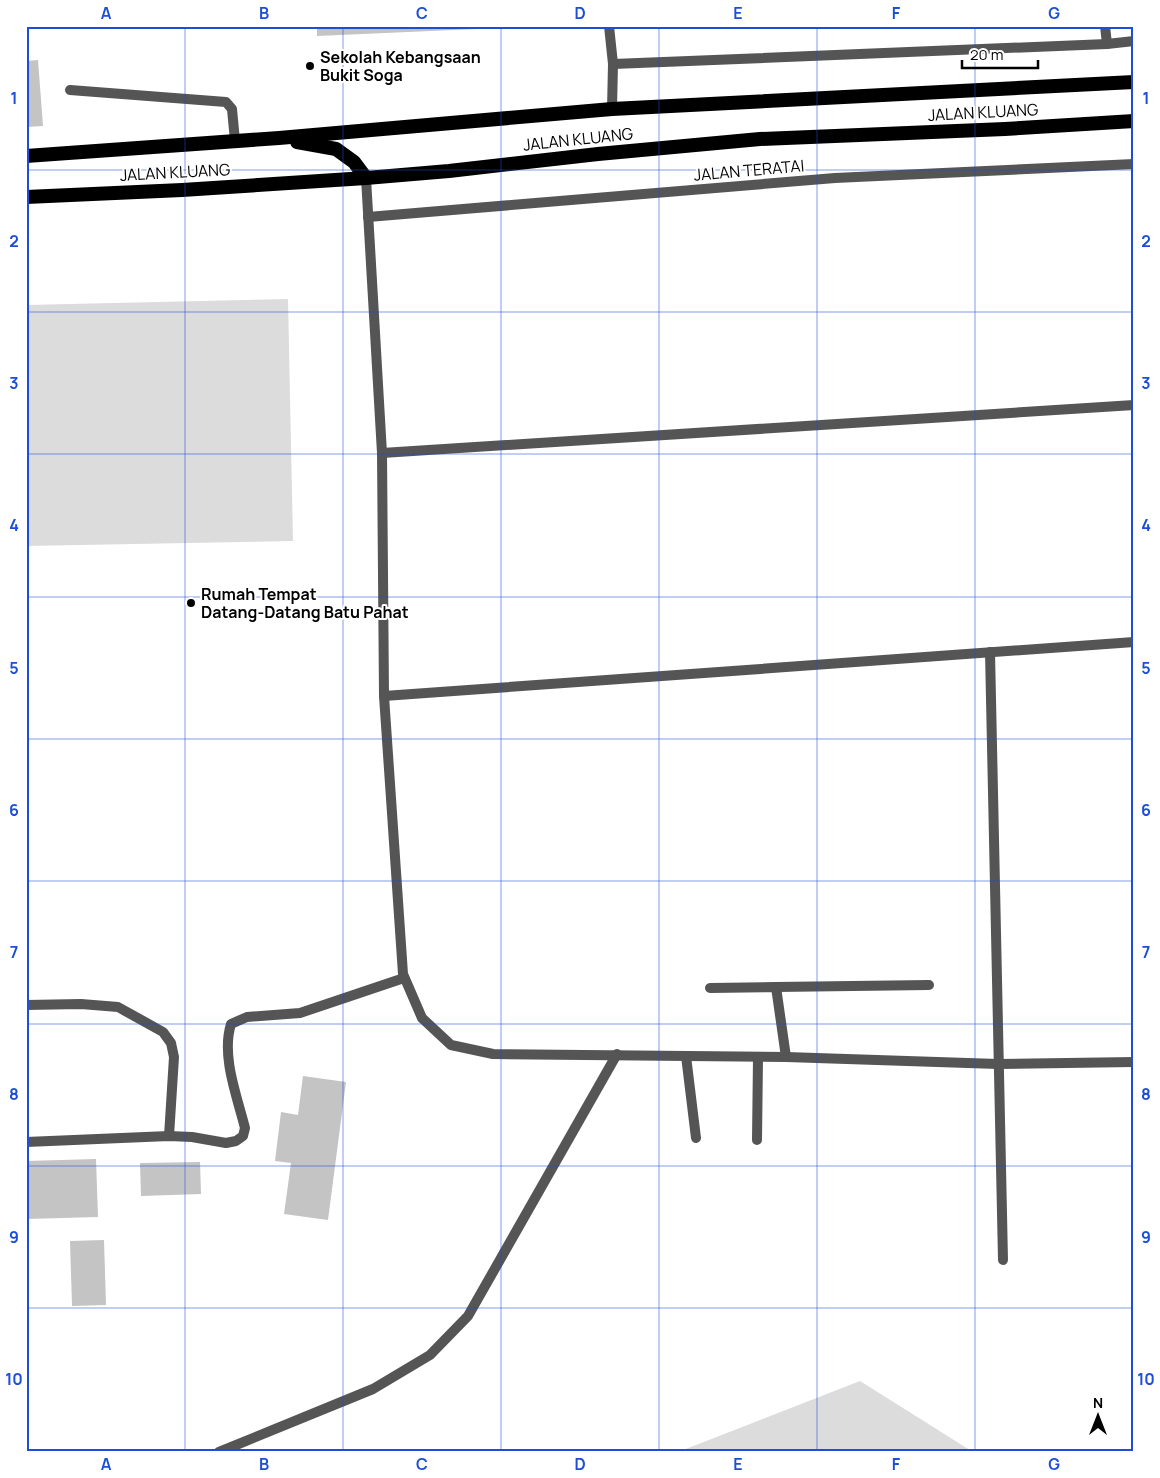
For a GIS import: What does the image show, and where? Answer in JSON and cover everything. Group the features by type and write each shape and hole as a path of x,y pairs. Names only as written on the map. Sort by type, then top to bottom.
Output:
{"highway":[{"name":"JALAN KLUANG","path":"26,156 279,138 612,109 1134,82"},
{"name":"JALAN KLUANG","path":"26,197 182,190 366,178 760,139 1005,129 1134,121"},
{"path":"279,138 336,149 354,162 366,178"}],"street":[{"path":"609,26 613,64 612,109"},
{"path":"1104,26 1107,44"},
{"path":"613,64 1107,44 1134,41"},
{"path":"70,90 226,102 232,109 234,141"},
{"name":"JALAN TERATAI","path":"368,217 835,178 1134,164"},
{"path":"366,178 382,453 384,696 403,974 422,1018 451,1045 493,1054 786,1057 998,1064 1134,1062"},
{"path":"382,453 1134,405"},
{"path":"384,696 1134,642"},
{"path":"990,652 1003,1260"},
{"path":"26,1142 169,1136 192,1137 226,1143 236,1141 243,1136 245,1128 227,1053 227,1037 231,1024 247,1017 300,1013 404,978"},
{"path":"710,988 929,985"},
{"path":"776,987 786,1057"},
{"path":"26,1005 80,1004 118,1007 163,1032 171,1042 174,1056 169,1136"},
{"path":"219,1452 373,1389 430,1356 468,1316 617,1054"},
{"path":"686,1056 696,1138"},
{"path":"757,1140 758,1058"}],"shaded area":[{"path":"288,299 293,541 26,546 26,305"},
{"path":"860,1381 973,1452 678,1452"}],"building":[{"path":"317,26 499,26 499,28 317,36"},
{"path":"38,60 43,126 26,127 26,61"},
{"path":"303,1076 346,1082 328,1220 284,1214 291,1163 275,1161 281,1112 298,1115"},
{"path":"96,1159 98,1217 26,1219 26,1161"},
{"path":"200,1162 201,1194 141,1196 140,1163"},
{"path":"104,1240 106,1305 72,1306 70,1241"}],"place":[{"name":"Sekolah Kebangsaan Bukit Soga","path":"310,66"},
{"name":"Rumah Tempat Datang-Datang Batu Pahat","path":"191,603"}]}
